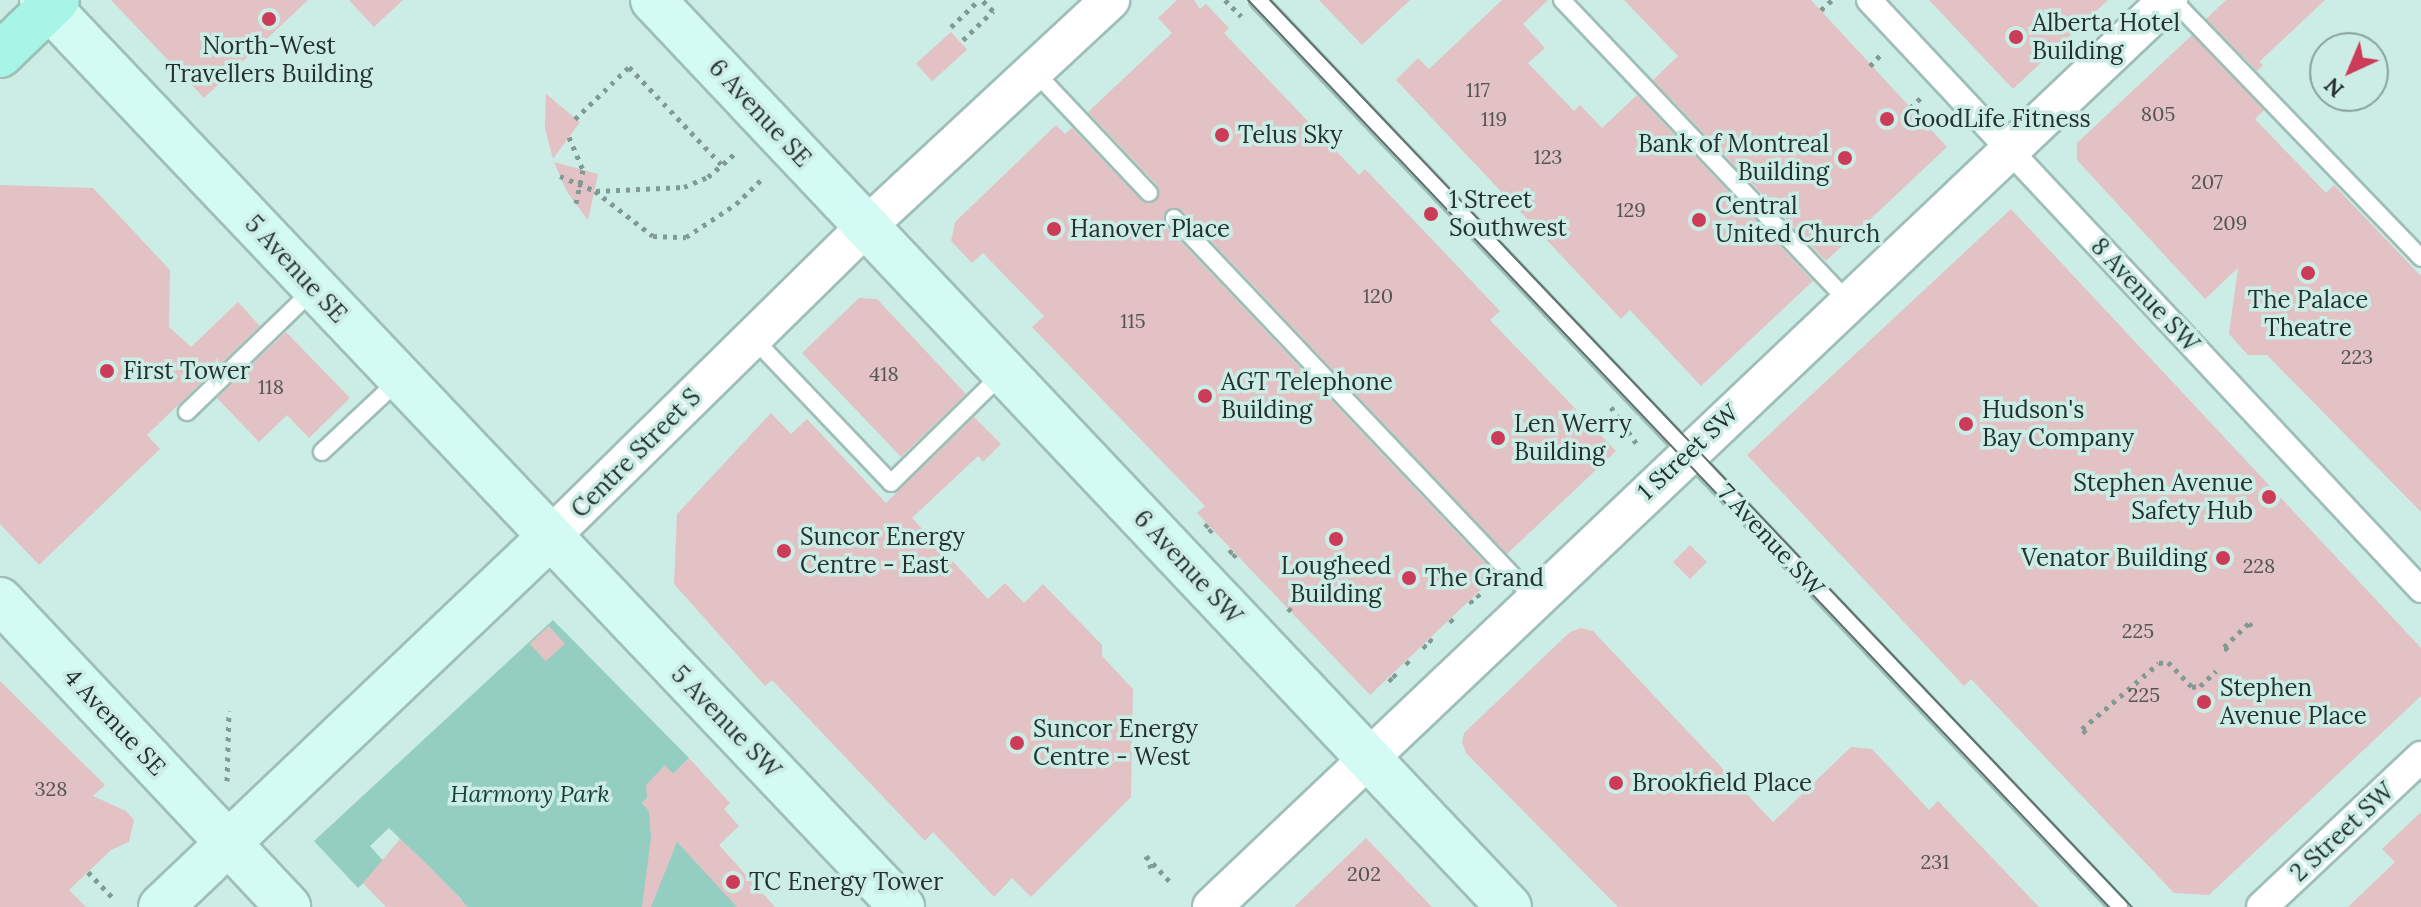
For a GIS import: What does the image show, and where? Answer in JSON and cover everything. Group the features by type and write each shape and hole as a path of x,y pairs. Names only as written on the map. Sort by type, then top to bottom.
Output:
{"main road":[{"name":"6 Avenue SE","path":"653,0 867,226"},
{"path":"0,55 50,2"},
{"name":"5 Avenue SE","path":"50,2 550,537"},
{"name":"6 Avenue SW","path":"867,226 1509,907"},
{"name":"Centre Street S","path":"161,907 550,537"},
{"name":"5 Avenue SW","path":"550,537 902,907"},
{"name":"4 Avenue SE","path":"0,600 288,907"}],"street":[{"name":"Centre Street S","path":"550,537 867,226 1110,0"},
{"name":"8 Avenue SW","path":"1869,0 2421,590"},
{"name":"1 Street SW","path":"1212,907 1533,597 1850,304 2170,0"},
{"name":"2 Street SW","path":"2262,907 2421,757"}],"lane":[{"name":"7 Avenue SW","path":"1258,0 2119,907"},
{"path":"1562,0 1850,304"},
{"path":"2170,0 2421,258"},
{"path":"1035,72 1149,193"},
{"path":"1174,218 1533,597"},
{"path":"187,412 315,288"},
{"path":"753,338 891,483 1005,372"},
{"path":"322,452 400,378"}],"path":[{"path":"951,27 981,0 993,11 963,40"},
{"path":"1821,10 1832,0"},
{"path":"980,23 986,30"},
{"path":"575,119 629,67 722,165"},
{"path":"569,137 583,170 576,204"},
{"path":"595,191 684,187 736,153"},
{"path":"560,176 595,191 653,236 686,237 736,204 761,180"},
{"path":"1607,403 1636,443"},
{"path":"2228,650 2224,647 2249,623 2252,627"},
{"path":"2086,733 2082,729 2159,663 2168,662 2192,687 2200,686 2216,671"},
{"path":"227,781 229,711"},
{"path":"1151,868 1146,856 1169,881"},
{"path":"88,872 113,898"}],"green space":[{"name":"Harmony Park","path":"553,620 689,758 673,774 665,766 656,790 642,803 738,907 456,907 462,900 389,828 370,846 385,863 358,888 314,841"}],"building":[{"path":"111,0 308,0 204,98"},
{"path":"349,0 403,0 374,27"},
{"path":"1177,0 1194,0 1200,9 1206,4 1229,28 1224,33 1359,175 1365,169 1500,311 1490,320 1616,451 1507,554 1182,210 1166,211 1166,226 1491,569 1484,576 1490,581 1370,695 1197,513 1205,506 1032,327 1044,316 983,253 972,263 951,241 955,222 1056,125 1065,134 1072,128 1142,201 1157,200 1157,185 1088,112 1172,33 1158,18"},
{"path":"1319,0 1410,0 1362,45"},
{"path":"1502,0 1548,0 1523,24 1545,48 1528,63 1574,111 1580,105 1602,128 1637,95 1813,281 1701,386 1630,310 1621,319 1396,80 1418,58 1429,69"},
{"path":"1624,0 1811,0 1947,147 1826,261 1653,80 1678,56"},
{"name":"Alberta Hotel Building","path":"1929,0 2108,0 2013,89"},
{"path":"2226,0 2325,0 2259,62 2263,65 2257,71 2206,19"},
{"path":"951,32 967,50 932,81 916,63"},
{"path":"2192,35 2264,110 2255,119 2326,193 2334,185 2421,276 2421,512 2267,355 2248,355 2229,334 2238,268 2205,299 2077,160 2077,143"},
{"path":"546,94 580,122 553,159 545,128"},
{"path":"554,162 598,174 588,220 567,192"},
{"name":"First Tower","path":"0,185 93,188 170,270 169,327 191,347 238,302 260,326 147,435 160,449 39,565 0,524"},
{"path":"2011,209 2421,648 2421,696 2209,895 2174,893 1971,679 1964,686 1747,455"},
{"path":"859,298 877,299 966,394 901,457 802,353"},
{"path":"286,332 350,398 309,438 287,415 259,442 217,398"},
{"path":"771,413 791,434 807,419 886,503 974,417 1001,444 983,462 978,456 912,518 988,599 1005,583 1024,603 1043,584 1102,645 1102,656 1133,689 1131,797 1031,897 1012,878 994,897 933,832 925,841 772,680 765,686 674,584 677,514"},
{"path":"1690,545 1707,562 1690,579 1673,562"},
{"path":"549,626 565,644 546,661 530,643"},
{"name":"Brookfield Place","path":"1581,628 1593,631 1773,822 1851,747 1872,749 1929,810 1938,801 2039,907 1618,907 1466,753 1462,742 1464,733 1570,632"},
{"path":"0,681 105,785 93,796 126,811 134,820 129,842 111,850 69,890 86,907 0,907"},
{"path":"689,758 730,803 724,809 739,826 719,845 775,907 737,907 677,842 651,907 642,907 651,837 649,811 642,803 647,798 646,785 665,765 673,774"},
{"path":"2421,812 2421,907 2348,907 2395,862 2382,849"},
{"path":"1366,838 1432,907 1294,907"},
{"path":"400,839 468,907 386,907 363,883"}],"tram line":[{"path":"1248,0 2109,907"},
{"path":"1270,0 2132,907"}],"place":[{"name":"North-West Travellers Building","path":"269,19"},
{"name":"Alberta Hotel Building","path":"2016,37"},
{"name":"GoodLife Fitness","path":"1887,119"},
{"name":"Telus Sky","path":"1222,135"},
{"name":"Bank of Montreal Building","path":"1845,158"},
{"name":"1 Street Southwest","path":"1431,214"},
{"name":"Central United Church","path":"1699,220"},
{"name":"Hanover Place","path":"1054,229"},
{"name":"The Palace Theatre","path":"2308,273"},
{"name":"First Tower","path":"107,371"},
{"name":"AGT Telephone Building","path":"1205,396"},
{"name":"Hudson's Bay Company","path":"1966,424"},
{"name":"Len Werry Building","path":"1498,438"},
{"name":"Stephen Avenue Safety Hub","path":"2269,497"},
{"name":"Lougheed Building","path":"1336,539"},
{"name":"Suncor Energy Centre - East","path":"784,551"},
{"name":"Venator Building","path":"2223,558"},
{"name":"The Grand","path":"1409,578"},
{"name":"Stephen Avenue Place","path":"2204,702"},
{"name":"Suncor Energy Centre - West","path":"1017,743"},
{"name":"Brookfield Place","path":"1616,783"},
{"name":"TC Energy Tower","path":"733,882"}]}
